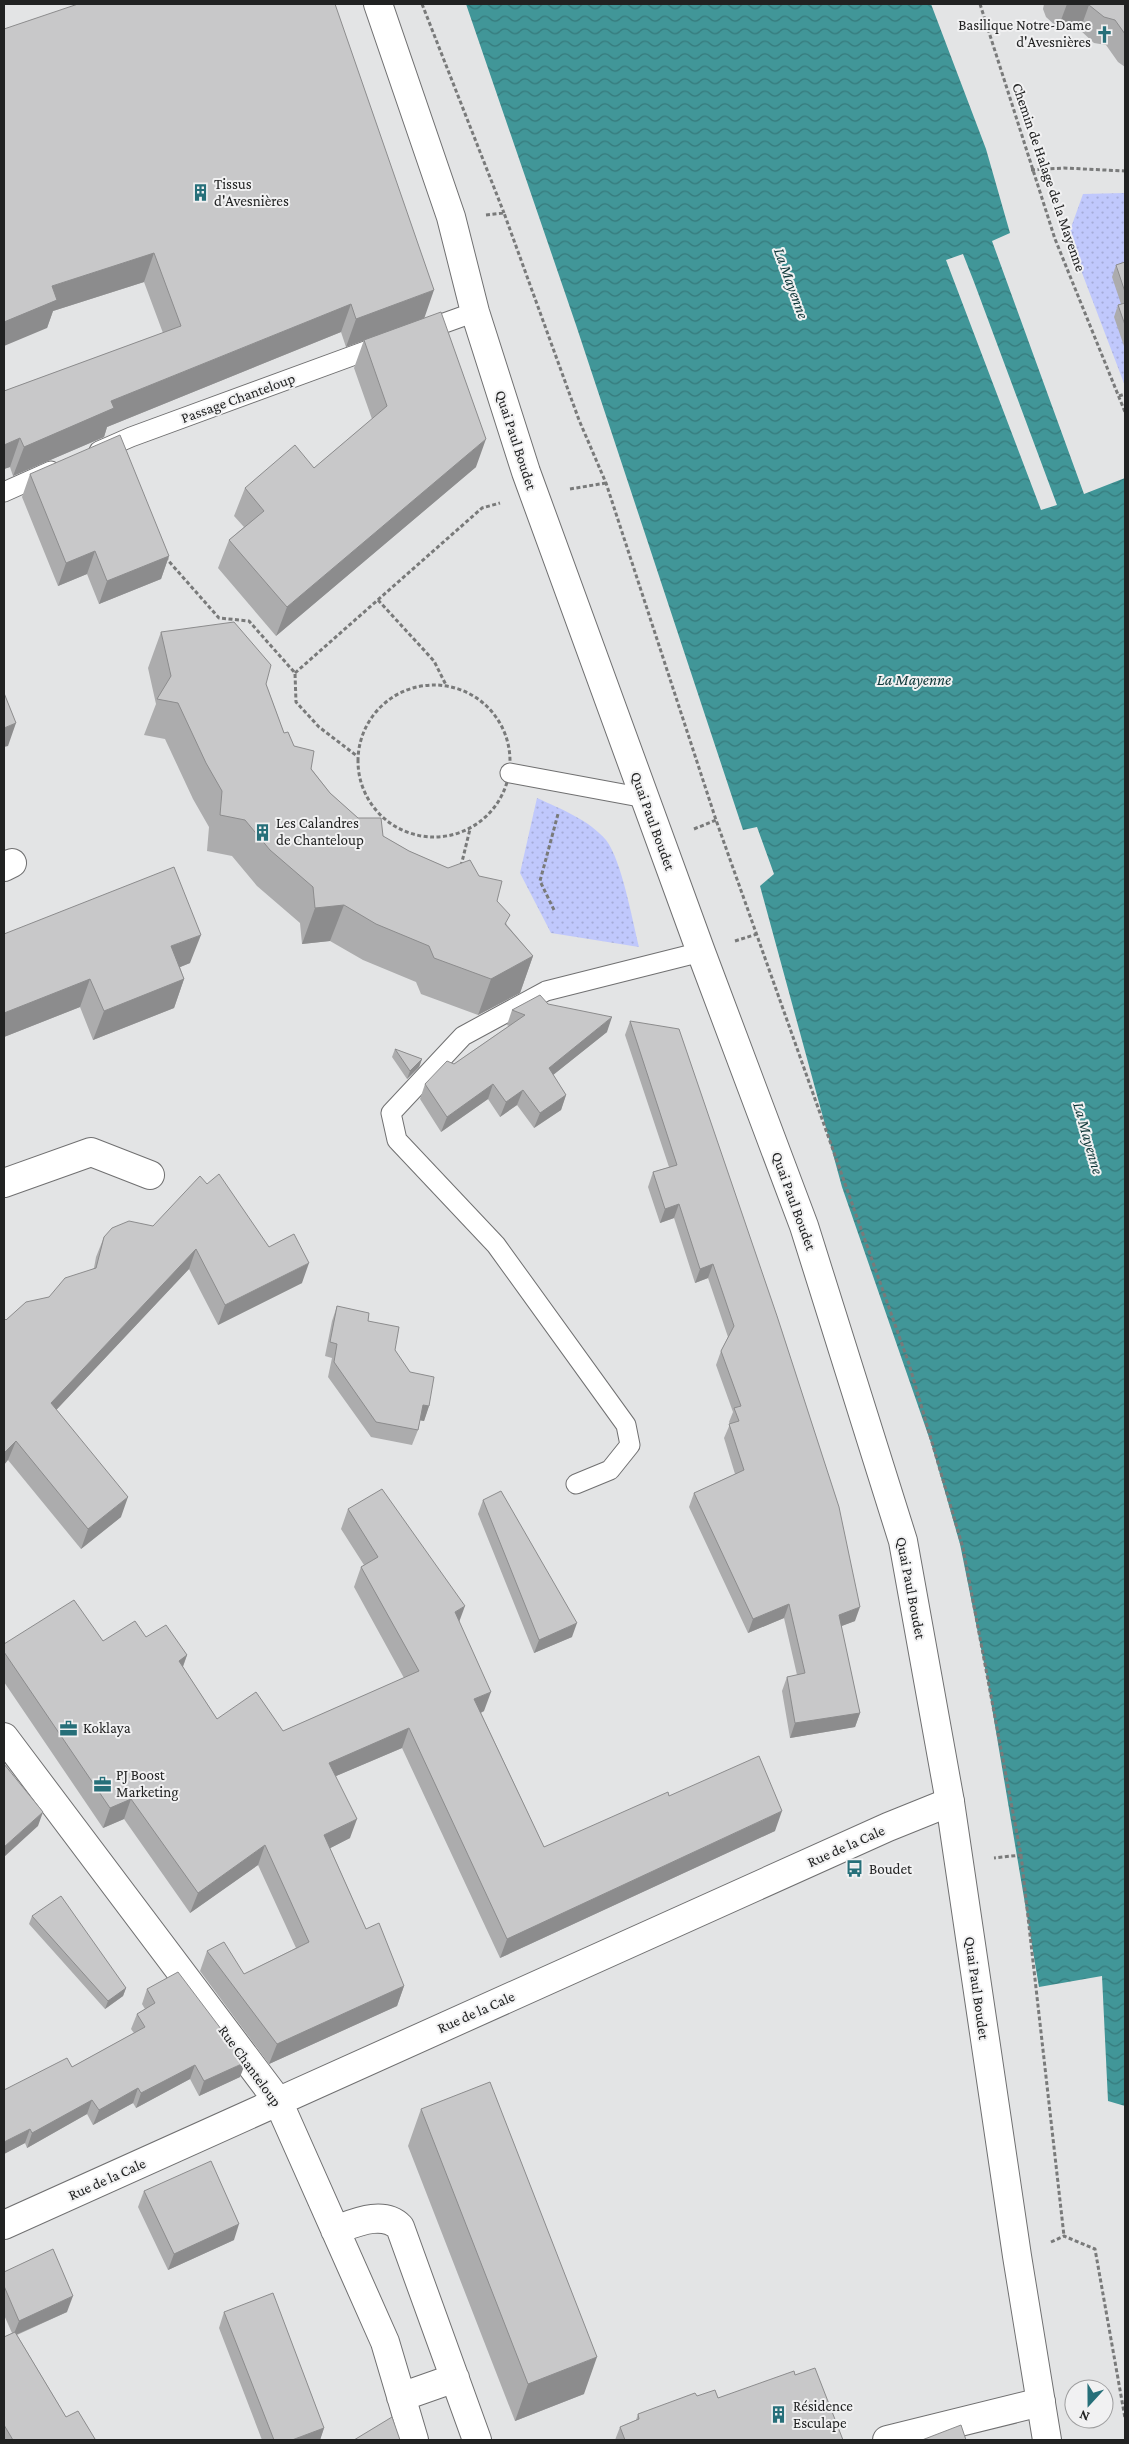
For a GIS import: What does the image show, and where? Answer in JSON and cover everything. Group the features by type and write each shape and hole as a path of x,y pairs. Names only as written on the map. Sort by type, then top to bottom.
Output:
{"street":[{"name":"Quai Paul Boudet","path":"378,4 451,217 475,312 534,494 644,798 804,1226 903,1542 950,1802 1047,2440"},
{"path":"4,1182 91,1152 150,1175"},
{"name":"Rue Chanteloup","path":"4,1737 278,2101 385,2342 414,2440"},
{"name":"Rue de la Cale","path":"4,2225 879,1831 950,1802"},
{"path":"335,2230 384,2217 393,2220 400,2227 477,2440"},
{"path":"401,2397 455,2378"},
{"path":"887,2440 1041,2402"}],"lane":[{"name":"Passage Chanteloup","path":"86,456 131,437 475,312"},
{"path":"4,492 68,464"},
{"path":"510,773 644,798"},
{"path":"576,1484 610,1470 630,1445 626,1425 496,1245 397,1140 390,1113 463,1036 546,991 701,952"}],"path":[{"path":"422,4 504,213 579,420 606,483 716,820 909,1364 964,1548 1020,1855 1064,2236 1095,2249 1125,2418"},
{"name":"Chemin de Halage de la Mayenne","path":"980,4 1031,170 1055,238 1125,412"},
{"path":"1031,170 1064,168 1125,171"},
{"path":"451,217 504,213"},
{"path":"1119,396 1125,394"},
{"path":"296,673 482,508 534,494"},
{"path":"159,550 219,618 249,621 296,673 296,702 320,727 357,756"},
{"path":"378,600 434,661 446,685"},
{"path":"446,685 472,694 492,711 506,734 511,760 507,786 494,810 470,829 452,836 428,838 405,832 384,820 369,802 359,780 357,756 362,733 374,712 395,695 419,686 446,685"},
{"path":"554,910 540,881 566,784"},
{"path":"458,874 470,829"},
{"path":"959,1862 1020,1855"}],"shaded area":[{"path":"1125,193 1125,386 1068,236 1083,194"},
{"path":"537,798 583,821 606,840 612,849 622,876 639,947 551,933 520,873"}],"water":[{"name":"La Mayenne","path":"466,4 931,4 986,149 1010,233 992,241 1084,494 1125,478 1125,2106 1108,2101 1102,1976 1039,1987 987,1678 960,1544 931,1443 842,1187 760,886 774,874 757,827 743,830 576,325","holes":["963,254 1057,505 1041,510 946,260"]}],"building":[{"name":"Tissus d'Avesnières","path":"78,4 335,4 434,290 356,319 351,304 111,401 114,408 24,447 20,438 4,445 4,391 181,326 154,253 52,286 57,300 4,322 4,29"},
{"path":"1081,4 1125,4 1125,34 1115,20 1104,17 1089,5"},
{"path":"1125,262 1125,292 1116,265"},
{"path":"1125,303 1125,325 1118,305"},
{"path":"441,312 486,439 287,607 229,540 264,511 245,488 295,445 314,468 387,406 364,340"},
{"path":"120,435 169,556 107,581 95,551 66,563 30,474"},
{"path":"234,622 271,665 266,684 284,733 288,732 294,746 314,751 311,769 330,793 358,818 381,818 383,836 409,851 448,868 470,860 479,876 502,881 497,901 510,915 505,924 533,956 491,979 434,958 429,946 376,924 344,905 315,908 313,887 270,850 245,820 220,815 222,791 206,763 178,703 157,699 171,676 161,632"},
{"path":"4,693 16,723 4,728"},
{"path":"174,867 201,935 171,946 184,979 104,1011 90,979 4,1013 4,934"},
{"path":"540,995 548,1004 612,1017 549,1068 566,1095 540,1113 523,1090 506,1102 493,1084 447,1117 425,1084 447,1061 454,1064 525,1015 512,1010"},
{"path":"630,1021 679,1029 777,1316 839,1507 860,1607 839,1615 860,1713 795,1723 787,1677 805,1673 789,1604 753,1619 694,1493 744,1470 729,1424 739,1421 734,1408 741,1406 721,1351 734,1326 713,1264 700,1269 679,1204 665,1209 653,1172 677,1165"},
{"path":"395,1049 422,1059 410,1071"},
{"path":"219,1174 269,1247 294,1234 309,1263 225,1305 196,1249 51,1403 128,1497 88,1529 16,1441 4,1453 4,1318 6,1320 26,1302 49,1297 65,1278 96,1268 104,1237 112,1228 129,1221 153,1226 200,1176 207,1184"},
{"path":"337,1306 369,1313 368,1321 399,1327 395,1350 410,1372 434,1377 429,1406 423,1405 418,1430 376,1422 334,1362 337,1344 330,1342"},
{"path":"382,1489 465,1606 455,1612 491,1692 474,1699 544,1847 668,1792 669,1796 759,1756 782,1811 507,1939 409,1728 329,1763 357,1819 324,1835 366,1929 379,1923 404,1986 277,2044 207,1951 224,1942 244,1974 309,1942 265,1845 198,1893 131,1799 110,1808 4,1652 4,1644 74,1600 103,1641 135,1621 146,1637 166,1625 187,1655 179,1661 217,1719 256,1692 283,1731 419,1671 361,1567 378,1557 348,1509"},
{"path":"501,1491 577,1623 539,1640 483,1500"},
{"path":"4,1764 43,1812 4,1847"},
{"path":"61,1896 126,1988 108,2001 32,1916"},
{"path":"178,1972 246,2062 204,2081 195,2065 141,2093 138,2088 99,2110 92,2100 32,2133 30,2129 4,2142 4,2090 67,2058 72,2067 145,2027 137,2014 155,2003 147,1989"},
{"path":"490,2082 597,2357 528,2384 421,2109"},
{"path":"211,2161 239,2224 174,2254 144,2191"},
{"path":"53,2249 73,2296 19,2321 4,2286 4,2272"},
{"path":"273,2293 324,2428 292,2440 274,2440 224,2312"},
{"path":"15,2332 66,2417 78,2411 95,2439 13,2440 4,2425 4,2337"},
{"path":"815,2368 843,2440 625,2440 620,2427 639,2419 638,2414 695,2393 697,2396 715,2390 718,2398 794,2371 795,2375"},
{"path":"392,2417 400,2440 354,2440"},
{"path":"961,2425 966,2440 922,2440"}],"place":[{"name":"Basilique Notre-Dame d'Avesnières","path":"1105,34"},
{"name":"Tissus d'Avesnières","path":"200,193"},
{"name":"Les Calandres de Chanteloup","path":"262,832"},
{"name":"Koklaya","path":"69,1728"},
{"name":"PJ Boost Marketing","path":"102,1784"},
{"name":"Boudet","path":"855,1869"},
{"name":"Résidence Esculape","path":"779,2415"}]}
